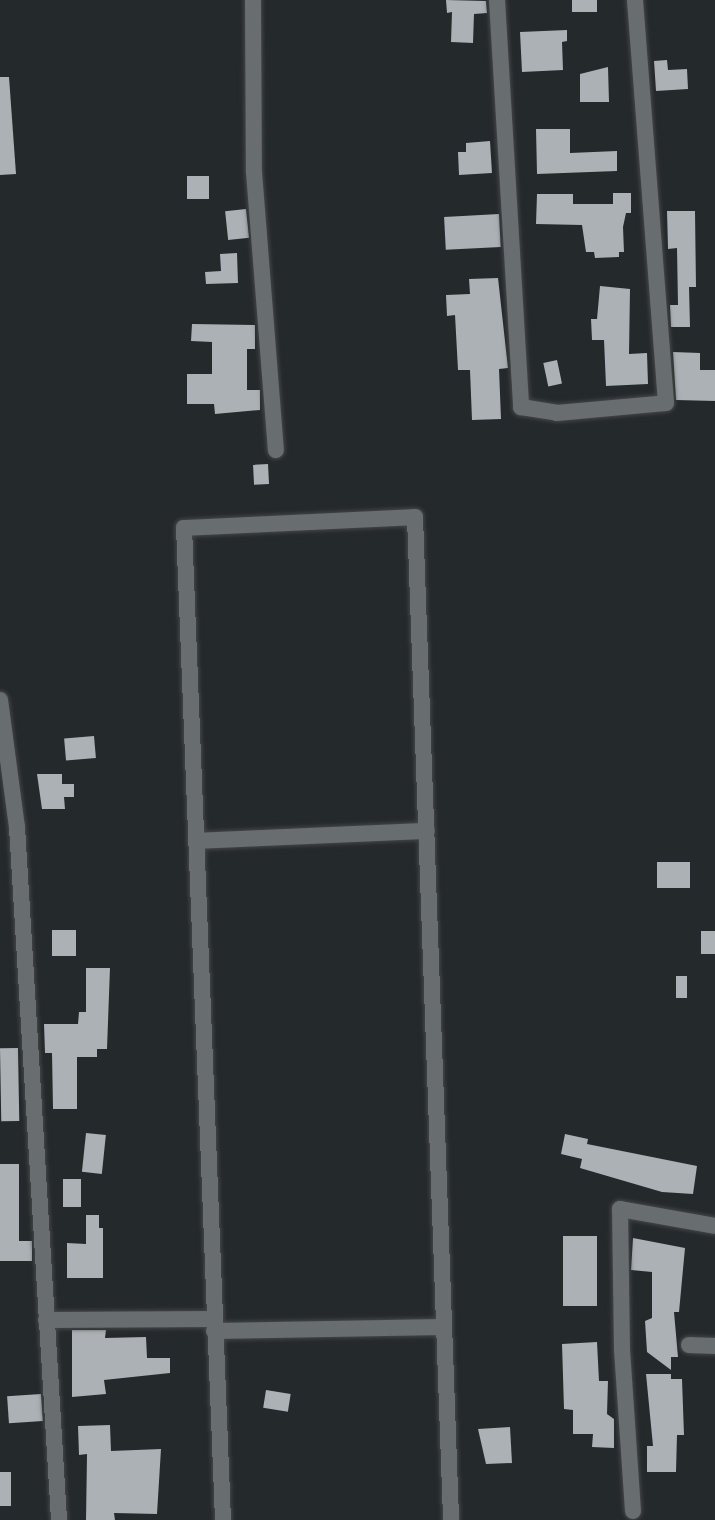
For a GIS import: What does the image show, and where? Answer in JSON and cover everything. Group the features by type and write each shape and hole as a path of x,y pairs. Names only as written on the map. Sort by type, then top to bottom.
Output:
{"street":[{"path":"253,0 254,172 276,450"},
{"path":"497,0 521,407 557,413 666,402 635,0"},
{"path":"223,1520 184,528 415,517 451,1520"},
{"path":"0,700 17,827 58,1520"},
{"path":"197,841 427,831"},
{"path":"633,1515 622,1350 620,1209 715,1226"},
{"path":"46,1320 443,1327"},
{"path":"688,1345 715,1346"},
{"path":"630,1440 633,1515"}],"building":[{"path":"446,0 486,1 487,13 474,14 473,43 451,42 452,12 447,13"},
{"path":"572,0 597,0 597,12 572,12"},
{"path":"567,30 567,41 562,42 563,70 522,72 520,32"},
{"path":"667,60 668,70 687,69 688,89 656,91 654,61"},
{"path":"608,67 609,102 580,102 580,74"},
{"path":"0,77 9,77 16,174 0,175"},
{"path":"536,129 570,129 570,153 617,151 617,171 537,174"},
{"path":"490,141 492,173 459,175 458,152 466,152 466,143"},
{"path":"187,176 209,176 209,199 187,199"},
{"path":"613,193 631,193 631,213 626,213 623,227 624,252 619,252 619,257 595,258 594,252 586,252 582,225 536,224 537,194 573,194 573,204 613,204"},
{"path":"246,209 249,238 228,240 225,211"},
{"path":"667,211 695,211 696,287 689,287 690,327 671,327 670,305 678,305 677,248 668,249"},
{"path":"499,214 501,247 446,250 444,217"},
{"path":"237,253 238,283 206,284 205,272 221,271 220,254"},
{"path":"498,278 508,368 499,369 501,419 472,420 470,370 458,370 455,315 447,316 446,295 470,294 469,279"},
{"path":"600,286 630,289 629,354 647,353 648,384 606,386 604,340 592,340 591,319 597,319"},
{"path":"192,324 255,325 255,349 247,349 247,390 260,390 260,410 215,414 214,404 187,404 187,374 212,374 212,342 191,341"},
{"path":"673,352 700,353 700,370 715,370 715,401 676,400"},
{"path":"557,360 562,383 548,386 543,363"},
{"path":"268,464 269,484 254,485 253,465"},
{"path":"94,736 96,758 66,761 64,739"},
{"path":"37,774 62,774 62,784 74,784 74,797 64,797 65,809 42,809"},
{"path":"657,862 690,862 690,888 657,888"},
{"path":"52,930 76,930 76,956 52,956"},
{"path":"701,931 715,931 715,954 701,954"},
{"path":"86,968 110,968 107,1049 97,1049 97,1057 77,1057 77,1109 53,1109 52,1053 45,1053 44,1024 78,1024 79,1012 86,1012"},
{"path":"676,976 687,976 687,998 676,998"},
{"path":"0,1048 18,1048 19,1121 1,1121"},
{"path":"86,1133 106,1135 102,1174 82,1172"},
{"path":"565,1134 588,1139 587,1144 697,1166 693,1194 662,1192 580,1168 582,1159 561,1154"},
{"path":"0,1164 19,1164 19,1241 32,1241 32,1261 0,1261"},
{"path":"63,1179 81,1179 81,1207 63,1207"},
{"path":"86,1215 99,1215 99,1228 103,1228 103,1278 67,1278 67,1243 86,1244"},
{"path":"563,1236 597,1236 597,1306 563,1306"},
{"path":"633,1238 685,1248 679,1312 674,1312 678,1357 671,1357 671,1370 647,1352 645,1321 652,1318 652,1272 631,1270"},
{"path":"72,1330 106,1330 105,1338 146,1337 147,1358 170,1358 170,1373 104,1380 106,1394 72,1397"},
{"path":"597,1342 599,1381 608,1381 607,1414 614,1419 614,1448 592,1447 593,1434 573,1434 573,1410 564,1409 562,1344"},
{"path":"646,1374 671,1374 671,1379 682,1379 684,1435 677,1435 676,1472 647,1472 647,1446 653,1446"},
{"path":"266,1390 291,1394 288,1412 263,1408"},
{"path":"41,1394 43,1421 9,1423 7,1396"},
{"path":"110,1425 111,1451 161,1449 157,1514 114,1513 115,1520 86,1520 87,1454 79,1455 78,1426"},
{"path":"510,1427 512,1463 486,1464 478,1429"},
{"path":"0,1472 11,1472 11,1506 0,1506"}]}
